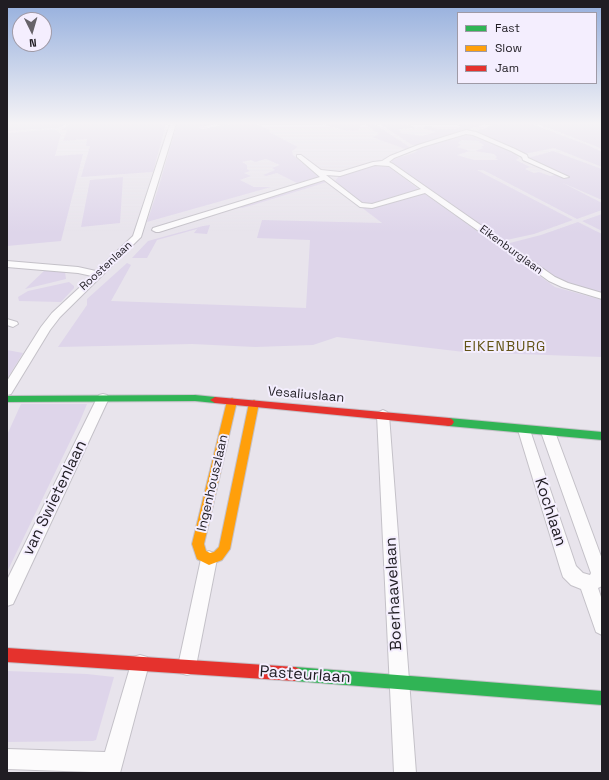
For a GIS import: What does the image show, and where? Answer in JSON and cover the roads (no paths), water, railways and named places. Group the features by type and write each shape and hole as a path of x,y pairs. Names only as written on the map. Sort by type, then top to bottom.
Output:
{"street":[{"name":"Roostenlaan","path":"7,391 45,329 56,315 131,243 139,232 162,160"},
{"path":"305,160 360,206 367,207 426,190"},
{"path":"156,230 326,177 387,160"},
{"path":"529,160 566,177"},
{"name":"Eikenburglaan","path":"384,162 391,165 552,279 565,285 602,296"},
{"path":"326,177 340,174"},
{"path":"7,264 78,270 97,274"},
{"name":"van Swietenlaan","path":"7,598 103,398"},
{"name":"Vesaliuslaan","path":"7,399 195,398 383,415 524,430 602,436"},
{"name":"Ingenhouszlaan","path":"232,402 198,544 201,555 209,559 218,556 224,549 254,403"},
{"name":"Boerhaavelaan","path":"383,415 405,773"},
{"name":"Kochlaan","path":"524,430 569,571 577,579 588,584 596,581 599,574 548,432"},
{"path":"187,666 209,559"},
{"path":"588,584 602,626"},
{"name":"Pasteurlaan","path":"7,655 187,666 602,698"},
{"path":"7,759 111,768 140,664"}],"district":[{"name":"EIKENBURG","path":"505,347"}]}
